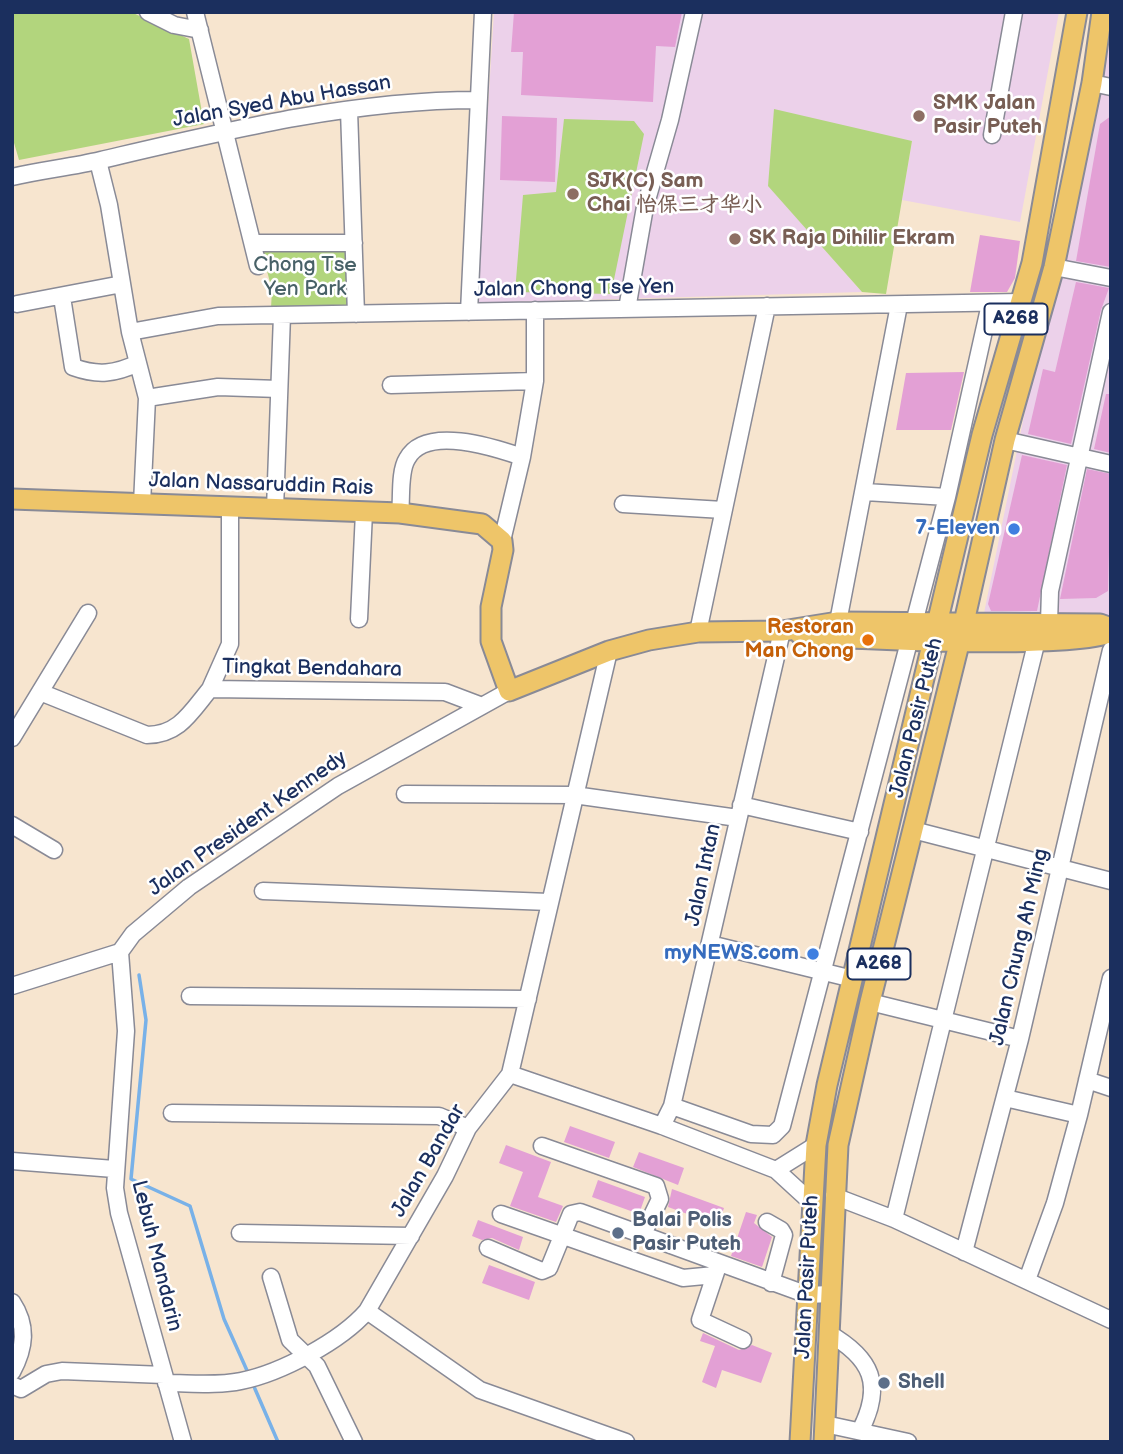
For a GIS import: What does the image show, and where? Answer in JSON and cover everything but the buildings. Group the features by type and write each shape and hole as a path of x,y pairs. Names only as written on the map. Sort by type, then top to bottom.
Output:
{"main road":[{"name":"Jalan Pasir Puteh","path":"800,1442 816,1145 982,435 1032,263 1077,12"},
{"name":"Jalan Pasir Puteh","path":"825,1433 829,1294 838,1145 870,1002 962,631 1004,440 1054,267 1101,85 1102,12"},
{"name":"Jalan Nassaruddin Rais","path":"12,499 400,513 482,524 502,541"},
{"path":"502,541 503,550 491,607 491,640 509,691 609,651 698,632 782,631 838,622 913,631"},
{"path":"782,631 838,639 913,631 962,631 1049,623 1100,624 1111,630 1101,638 1037,640 962,631"}],"street":[{"path":"148,12 174,24 200,30"},
{"path":"195,12 258,266"},
{"path":"468,312 483,12"},
{"path":"627,309 645,207 670,120 694,12"},
{"path":"992,135 1014,12"},
{"name":"Jalan Syed Abu Hassan","path":"13,174 98,161 224,130 349,110 416,100 478,100"},
{"path":"349,110 356,314"},
{"path":"98,161 130,332 147,398 142,504"},
{"path":"253,243 354,243"},
{"path":"1054,267 1111,278"},
{"path":"17,304 122,284"},
{"path":"62,297 74,368 91,374 107,374 138,363"},
{"name":"Jalan Chong Tse Yen","path":"130,332 218,316 1021,302"},
{"path":"672,1106 751,1134 773,1135 782,1126 947,497 990,304"},
{"path":"838,622 899,305"},
{"path":"698,632 767,306"},
{"path":"502,541 522,457 535,381 535,310"},
{"path":"1049,623 1050,591 1111,312"},
{"path":"275,509 282,315"},
{"path":"391,385 535,381"},
{"path":"147,398 218,387 279,389"},
{"path":"400,513 405,461 416,447 442,440 490,446 522,457"},
{"path":"1004,440 1111,464"},
{"path":"865,492 947,497"},
{"path":"623,504 723,510"},
{"path":"211,689 230,644 230,507"},
{"path":"359,619 364,512"},
{"path":"12,738 88,613"},
{"name":"Jalan Intan","path":"662,1126 672,1106 782,631"},
{"path":"894,1219 983,848 1037,640"},
{"name":"Jalan Chung Ah Ming","path":"964,1252 1020,1039 1111,650"},
{"name":"Jalan Bandar","path":"12,1385 21,1389 46,1374 62,1371 165,1379 242,1381 306,1356 350,1328 367,1311 445,1176 468,1128 510,1074 609,651"},
{"name":"Tingkat Bendahara","path":"40,692 147,734 162,735 177,729 211,689 445,692 482,706"},
{"name":"Jalan President Kennedy","path":"120,952 133,934 189,887 338,786 509,691"},
{"path":"405,794 574,795 739,812 860,832"},
{"path":"12,825 54,850"},
{"path":"913,830 1111,881"},
{"path":"263,891 549,902"},
{"path":"710,944 853,979"},
{"path":"12,986 120,952"},
{"name":"Lebuh Mandarin","path":"120,952 126,1031 114,1169 119,1213 183,1442"},
{"path":"1027,1280 1055,1203 1111,978"},
{"path":"190,996 528,999"},
{"path":"870,1002 1020,1039"},
{"path":"510,1074 662,1126 776,1170 812,1203"},
{"path":"1087,1080 1111,1088"},
{"path":"1004,1098 1079,1115"},
{"path":"172,1113 439,1116 468,1128"},
{"path":"776,1170 816,1145"},
{"path":"542,1146 656,1186 660,1199 643,1234"},
{"path":"12,1161 114,1169"},
{"path":"835,1196 894,1219 1111,1320"},
{"path":"488,1248 542,1271 549,1268 572,1214 580,1212 643,1234 717,1269 808,1295 829,1294"},
{"path":"501,1214 683,1278 717,1269"},
{"path":"767,1222 781,1230 784,1235 771,1283"},
{"path":"240,1233 411,1236"},
{"path":"717,1269 700,1320 743,1340"},
{"path":"271,1278 290,1340 317,1366 354,1442"},
{"path":"12,1302 24,1332 20,1358 12,1372"},
{"path":"367,1311 480,1390 626,1442"},
{"path":"828,1333 852,1346 868,1371 875,1394 871,1410 860,1431"},
{"path":"825,1433 860,1431 908,1442"}],"shaded area":[{"path":"494,12 1059,12 1020,222 902,200 912,141 769,186 862,292 476,303"},
{"path":"1106,12 1111,12 1111,626 982,623"}],"green space":[{"path":"12,12 131,12 189,39 204,124 19,160 12,136"},
{"path":"774,109 912,141 886,294 862,292 768,186"},
{"path":"564,119 634,121 644,134 611,294 515,292 523,195 556,192"},
{"name":"Chong Tse Yen Park","path":"261,248 346,248 349,307 271,308 272,290"}],"waterway":[{"path":"139,975 146,1020 131,1179 190,1206 224,1319 249,1375"},
{"path":"252,1382 278,1442"}],"place":[{"name":"SMK Jalan Pasir Puteh","path":"919,116"},
{"name":"SJK(C) Sam Chai 怡保三才华小","path":"573,194"},
{"name":"SK Raja Dihilir Ekram","path":"735,239"},
{"name":"7-Eleven","path":"1014,529"},
{"name":"Restoran Man Chong","path":"868,640"},
{"name":"myNEWS.com","path":"813,954"},
{"name":"Balai Polis Pasir Puteh","path":"618,1233"},
{"name":"Shell","path":"884,1383"}]}
